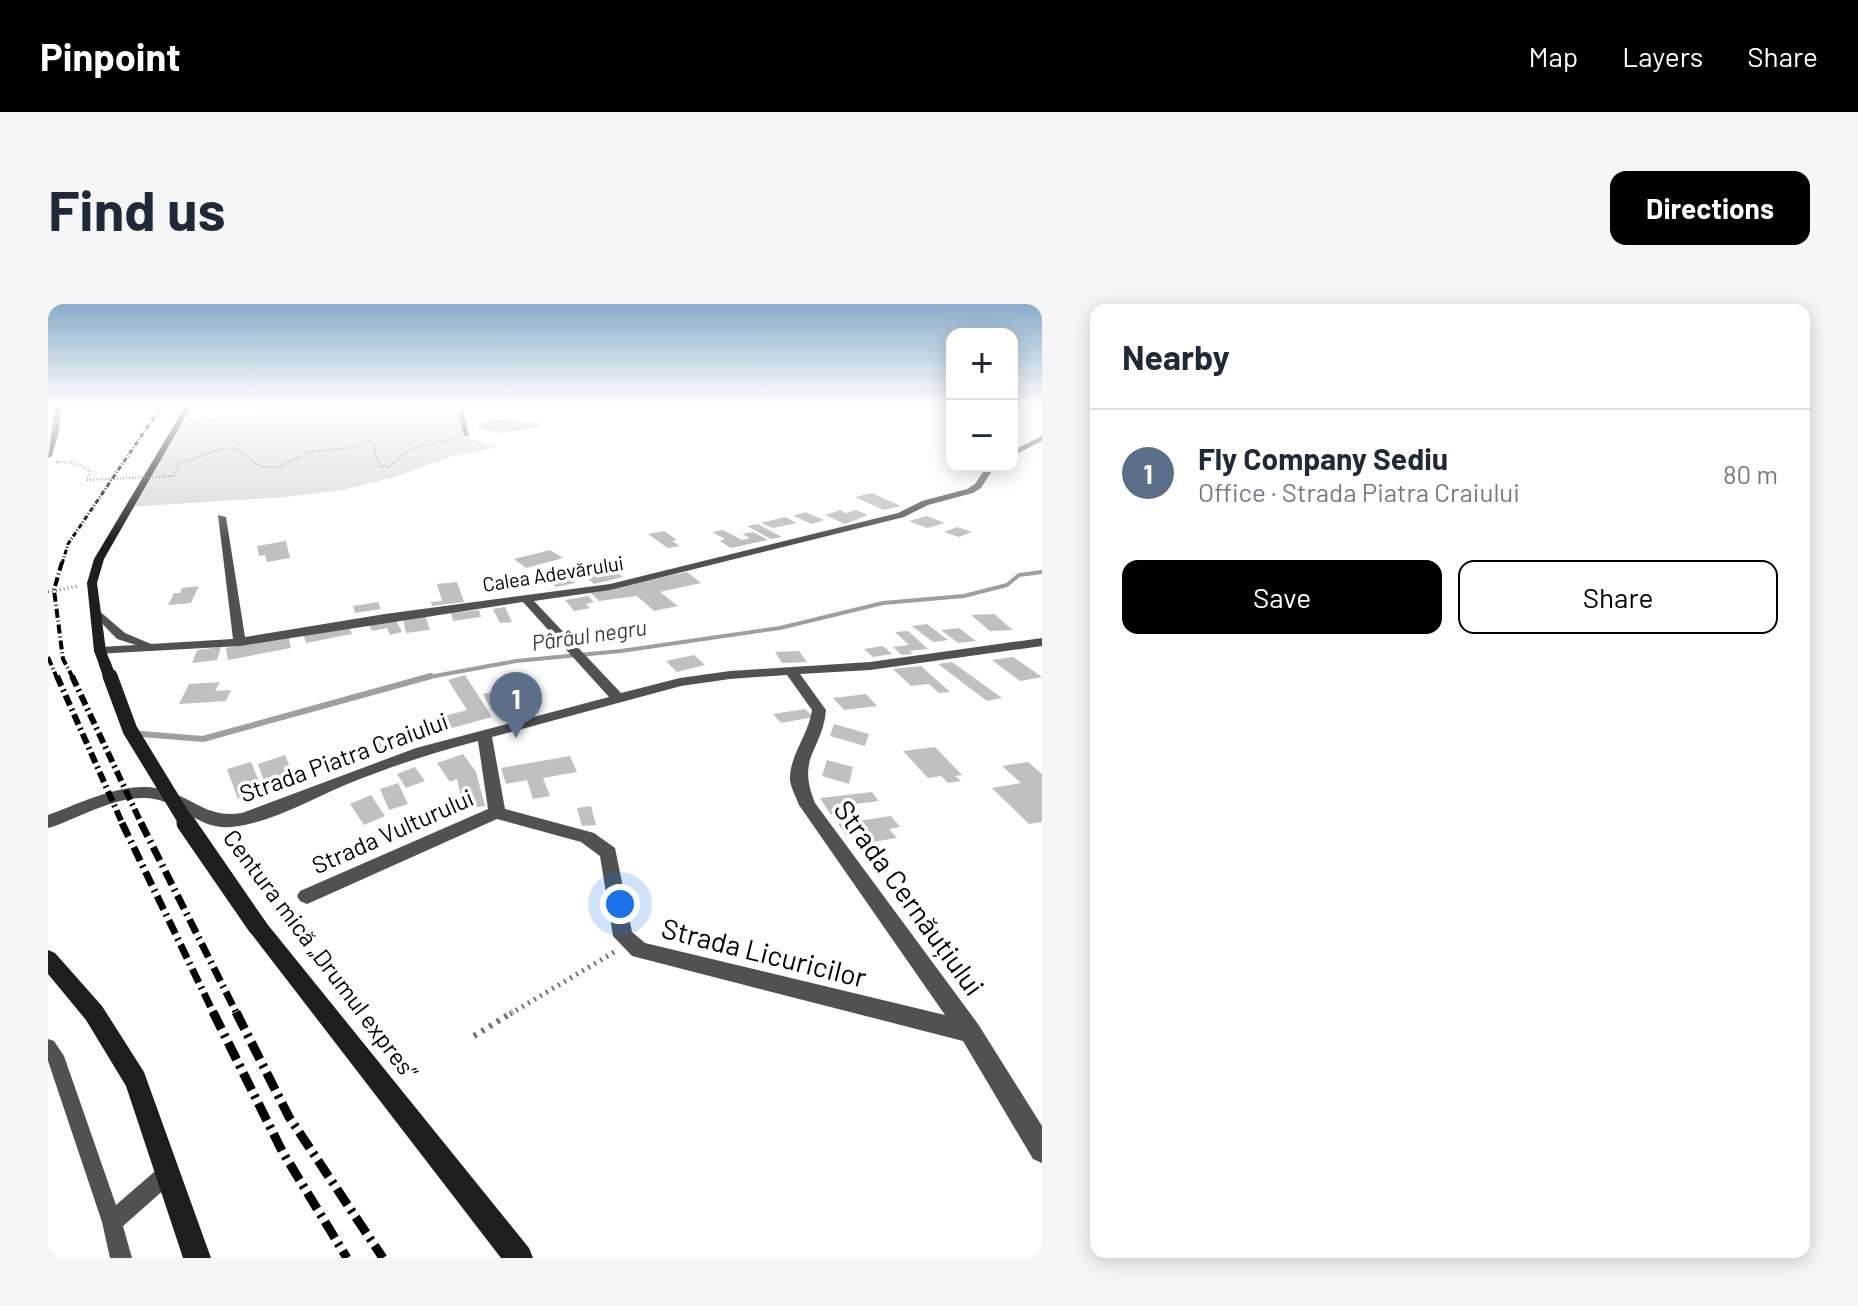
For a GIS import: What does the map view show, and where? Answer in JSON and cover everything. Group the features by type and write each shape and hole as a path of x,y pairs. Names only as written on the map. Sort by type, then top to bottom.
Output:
{"main road":[{"path":"92,583 99,559 162,452"},
{"name":"Centura mică „Drumul expres”","path":"92,583 102,657 130,730 174,805 257,926 519,1258"},
{"path":"48,959 94,1013 136,1080 197,1258"}],"street":[{"name":"Calea Adevărului","path":"102,657 162,647 240,642 385,618 531,606 872,524 943,496 970,491 978,486 987,472"},
{"path":"221,517 240,642"},
{"path":"531,606 617,697"},
{"path":"97,612 121,636 140,644 162,647"},
{"name":"Strada Piatra Craiului","path":"48,822 93,805 144,792 157,793 184,803 207,820 229,822 264,813 383,763 680,682 870,666 1042,642"},
{"name":"Strada Cernăuțiului","path":"791,671 819,710 799,768 798,782 807,805 970,1032 1042,1150"},
{"path":"484,733 497,812 515,820 587,837 604,846 609,853 620,926 629,943"},
{"name":"Strada Vulturului","path":"307,896 497,812"},
{"name":"Strada Licuricilor","path":"629,943 655,955 970,1032"}],"lane":[{"path":"48,1047 55,1056 112,1222 121,1258"},
{"path":"112,1222 168,1173"}],"path":[{"path":"48,463 77,463 90,471 87,480 174,476 179,464 213,452"},
{"path":"239,452 261,467 279,467 314,452"},
{"path":"375,452 380,466 389,468 395,466 407,452"},
{"path":"48,592 92,583"},
{"name":"Strada Licuricilor","path":"474,1036 629,943"}],"shaded area":[{"path":"162,452 476,452 343,490 285,497 128,507"}],"building":[{"path":"872,493 901,506 884,510 855,497"},
{"path":"840,510 846,513 856,510 868,515 845,524 825,515"},
{"path":"805,512 824,520 812,524 793,516"},
{"path":"927,516 945,523 927,528 909,521"},
{"path":"785,517 797,523 773,528 761,523"},
{"path":"758,524 782,537 771,539 747,526"},
{"path":"957,527 972,532 959,537 944,532"},
{"path":"723,530 742,540 750,538 742,534 753,532 768,540 731,548 720,541 725,539 712,532"},
{"path":"664,531 680,546 668,548 648,534"},
{"path":"286,541 290,558 267,562 265,555 259,556 257,546"},
{"path":"550,550 563,558 526,568 514,559"},
{"path":"614,570 623,577 594,584 586,577"},
{"path":"687,572 701,583 660,592 678,606 654,611 637,596 599,601 590,592"},
{"path":"568,577 575,583 556,587 550,581"},
{"path":"457,582 464,602 432,606 431,602 442,601 437,584"},
{"path":"199,586 191,603 168,605 174,593 180,593 182,588"},
{"path":"588,596 594,602 586,604 590,608 574,611 565,600"},
{"path":"378,602 381,609 355,613 353,606"},
{"path":"505,607 512,622 500,623 493,609"},
{"path":"479,610 481,617 453,621 451,613"},
{"path":"994,614 1013,630 990,631 971,615"},
{"path":"425,615 430,630 406,633 403,618"},
{"path":"395,618 402,632 390,635 387,628 372,631 368,623"},
{"path":"927,624 948,640 933,642 912,626"},
{"path":"348,625 352,634 306,643 303,633"},
{"path":"959,628 976,641 958,643 941,630"},
{"path":"908,631 928,649 902,655 893,647 909,645 895,632"},
{"path":"288,635 291,648 228,660 226,648"},
{"path":"883,646 892,654 873,657 864,649"},
{"path":"221,647 217,660 192,663 197,650"},
{"path":"799,651 807,662 782,663 775,652"},
{"path":"694,655 705,665 677,672 666,661"},
{"path":"1013,657 1042,677 1020,681 992,660"},
{"path":"952,662 1002,698 987,701 938,664"},
{"path":"921,666 950,692 939,693 929,684 911,686 893,669"},
{"path":"465,675 492,717 452,728 445,716 467,710 448,680"},
{"path":"220,682 215,691 231,690 226,701 179,704 189,684"},
{"path":"503,689 517,713 508,715 505,708 492,711 483,694"},
{"path":"866,694 877,706 844,710 833,698"},
{"path":"805,709 813,717 781,723 773,714"},
{"path":"440,721 446,730 420,738 415,729"},
{"path":"834,724 869,734 865,746 830,736"},
{"path":"410,732 414,740 381,749 377,740"},
{"path":"935,747 962,775 955,776 961,781 948,783 941,776 928,778 903,751"},
{"path":"463,754 476,772 485,806 464,809 457,779 450,782 437,763"},
{"path":"285,755 296,783 268,792 258,764"},
{"path":"570,756 577,772 543,778 550,796 533,799 527,780 506,784 501,768"},
{"path":"827,760 853,767 849,784 822,776"},
{"path":"251,762 263,791 238,799 227,769"},
{"path":"1028,762 1042,774 1042,822 1029,824 992,788 1021,783 1002,766"},
{"path":"415,767 425,781 406,788 397,774"},
{"path":"398,783 408,804 389,810 380,789"},
{"path":"872,792 879,801 840,806 845,813 831,815 820,798"},
{"path":"371,795 385,816 364,825 350,804"},
{"path":"591,806 596,825 582,826 577,808"},
{"path":"891,816 900,827 889,829 897,838 872,842 865,832 846,835 838,824"}],"waterway":[{"name":"Pârâul negru","path":"424,678 516,661 621,651 780,628 883,603 964,596 1007,585 1019,575 1042,572"},
{"name":"Pârâul negru","path":"141,734 203,739 431,676"}],"railway":[{"path":"62,564 68,544 131,452"},
{"path":"62,562 54,590 63,659 72,677"},
{"path":"48,657 57,678"},
{"path":"57,676 123,825"},
{"path":"72,677 142,825"},
{"path":"122,823 214,1014"},
{"path":"142,825 237,1014"},
{"path":"213,1012 282,1151 347,1258"},
{"path":"236,1012 289,1117 383,1258"}],"place":[{"name":"Fly Company Sediu","path":"516,738"}]}
